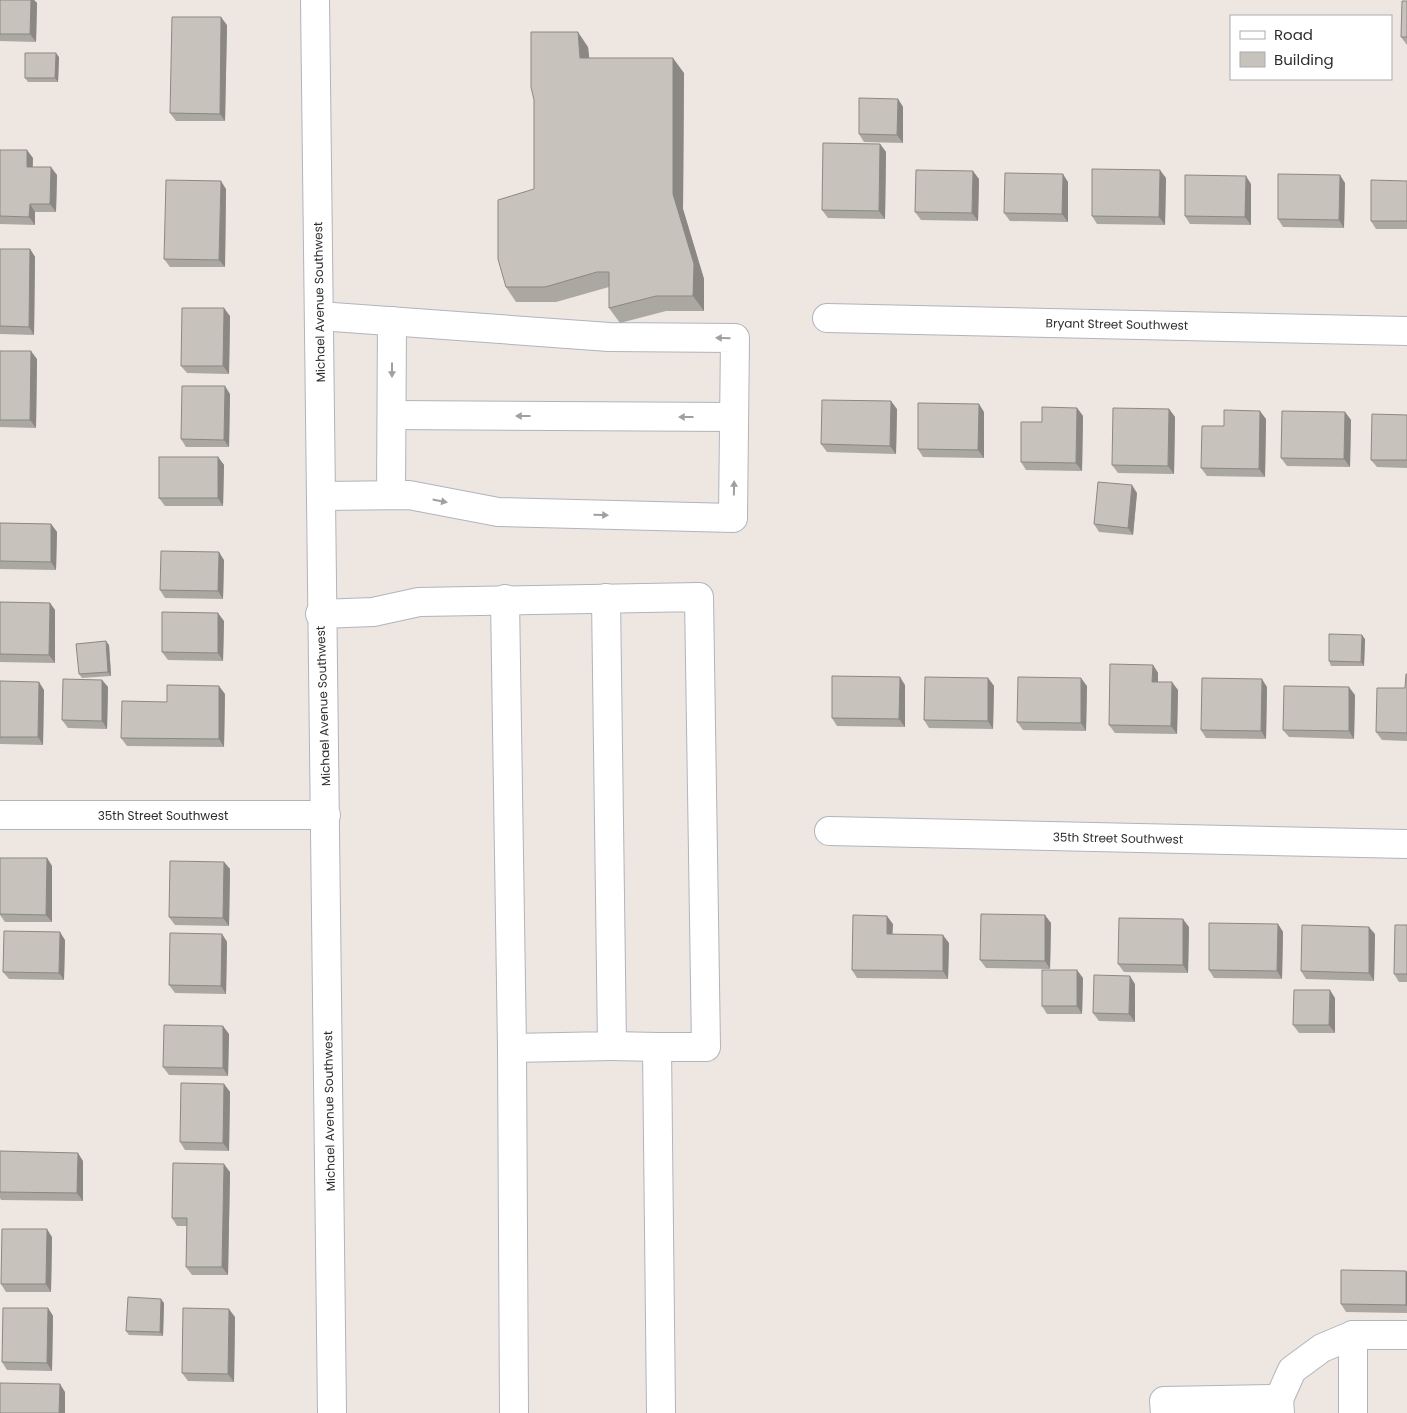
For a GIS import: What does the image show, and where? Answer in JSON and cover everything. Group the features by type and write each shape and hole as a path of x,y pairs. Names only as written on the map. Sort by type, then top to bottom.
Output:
{"street":[{"name":"Michael Avenue Southwest","path":"315,0 322,496 320,614 326,815 332,1413"},
{"path":"319,316 609,337 735,338 733,518 498,512 409,495 322,496"},
{"name":"Bryant Street Southwest","path":"827,318 1407,331"},
{"path":"391,495 392,321"},
{"path":"392,415 734,417"},
{"path":"320,614 373,612 419,602 699,597 706,1047 512,1048"},
{"path":"606,598 612,1046"},
{"path":"505,599 512,1048 514,1413"},
{"name":"35th Street Southwest","path":"0,815 326,815"},
{"name":"35th Street Southwest","path":"829,831 1407,844"},
{"path":"657,1047 660,1413"},
{"path":"1165,1413 1164,1401 1279,1406 1292,1370 1322,1348 1353,1335 1407,1336"},
{"path":"1353,1335 1353,1413"}],"building":[{"path":"0,0 31,0 30,34 0,34"},
{"path":"1402,1 1407,1 1407,37 1401,37"},
{"path":"172,17 221,17 220,114 170,113"},
{"path":"531,32 578,32 580,58 673,58 673,194 694,264 693,296 656,296 609,308 609,272 597,272 545,287 506,287 498,259 498,200 534,189 534,100 531,87"},
{"path":"25,53 56,53 55,78 25,78"},
{"path":"859,98 898,99 897,135 859,134"},
{"path":"823,143 880,144 879,211 822,210"},
{"path":"0,150 27,150 27,167 51,167 50,204 30,204 29,217 0,216"},
{"path":"1092,169 1160,170 1159,217 1092,216"},
{"path":"916,170 973,171 972,213 915,212"},
{"path":"1005,173 1063,174 1062,214 1004,213"},
{"path":"1278,174 1340,175 1339,220 1278,219"},
{"path":"1185,175 1246,176 1245,217 1185,216"},
{"path":"166,180 221,181 219,260 164,259"},
{"path":"1371,180 1407,181 1407,221 1371,221"},
{"path":"0,249 30,249 29,327 0,326"},
{"path":"182,308 224,308 223,366 181,366"},
{"path":"0,351 31,351 30,420 0,420"},
{"path":"182,386 225,386 224,440 181,439"},
{"path":"822,400 891,401 890,446 821,444"},
{"path":"918,403 979,404 978,450 918,449"},
{"path":"1042,407 1077,408 1076,463 1021,462 1021,422 1042,422"},
{"path":"1113,408 1169,409 1168,466 1112,465"},
{"path":"1224,410 1260,411 1259,469 1201,468 1202,426 1224,426"},
{"path":"1282,411 1345,412 1344,459 1281,458"},
{"path":"1372,414 1407,415 1407,460 1371,460"},
{"path":"159,457 218,457 218,498 159,498"},
{"path":"1098,482 1132,485 1128,528 1094,524"},
{"path":"0,523 51,524 51,562 0,561"},
{"path":"161,551 219,552 218,591 160,590"},
{"path":"0,602 50,603 49,655 0,654"},
{"path":"162,612 218,613 218,653 162,652"},
{"path":"1329,634 1362,635 1361,662 1329,661"},
{"path":"106,641 108,672 79,674 76,644"},
{"path":"1110,664 1153,665 1152,682 1172,682 1171,726 1109,725"},
{"path":"1406,674 1407,733 1376,732 1377,688 1405,688"},
{"path":"832,676 900,677 899,719 832,718"},
{"path":"925,677 988,678 988,721 924,720"},
{"path":"1018,677 1081,678 1081,723 1017,722"},
{"path":"1202,678 1262,679 1261,731 1201,730"},
{"path":"63,679 102,680 102,721 62,720"},
{"path":"0,681 39,682 38,737 0,737"},
{"path":"167,685 219,686 219,739 121,738 122,701 167,702"},
{"path":"1284,686 1349,687 1349,731 1283,730"},
{"path":"0,858 47,858 46,915 0,914"},
{"path":"170,861 224,862 223,918 169,917"},
{"path":"981,914 1045,915 1045,961 980,960"},
{"path":"853,915 887,916 887,934 943,935 943,971 852,970"},
{"path":"1119,918 1183,919 1183,965 1118,964"},
{"path":"1209,923 1278,924 1277,971 1209,970"},
{"path":"1302,925 1369,927 1369,973 1301,971"},
{"path":"1395,925 1407,925 1407,974 1394,974"},
{"path":"4,931 60,932 59,973 3,972"},
{"path":"170,933 222,934 221,986 169,985"},
{"path":"1042,970 1077,970 1077,1006 1042,1006"},
{"path":"1094,975 1130,976 1129,1014 1093,1013"},
{"path":"1294,990 1330,990 1329,1025 1293,1025"},
{"path":"164,1025 223,1026 223,1068 163,1067"},
{"path":"181,1083 224,1084 223,1143 180,1142"},
{"path":"0,1151 78,1153 77,1193 0,1192"},
{"path":"173,1163 224,1164 222,1267 186,1267 187,1218 172,1218"},
{"path":"2,1229 47,1229 46,1284 1,1284"},
{"path":"1341,1270 1406,1271 1406,1305 1341,1304"},
{"path":"128,1297 161,1299 160,1332 126,1331"},
{"path":"3,1308 48,1308 47,1363 2,1362"},
{"path":"183,1308 229,1309 228,1374 182,1373"},
{"path":"0,1383 60,1384 59,1413 0,1413"}]}
